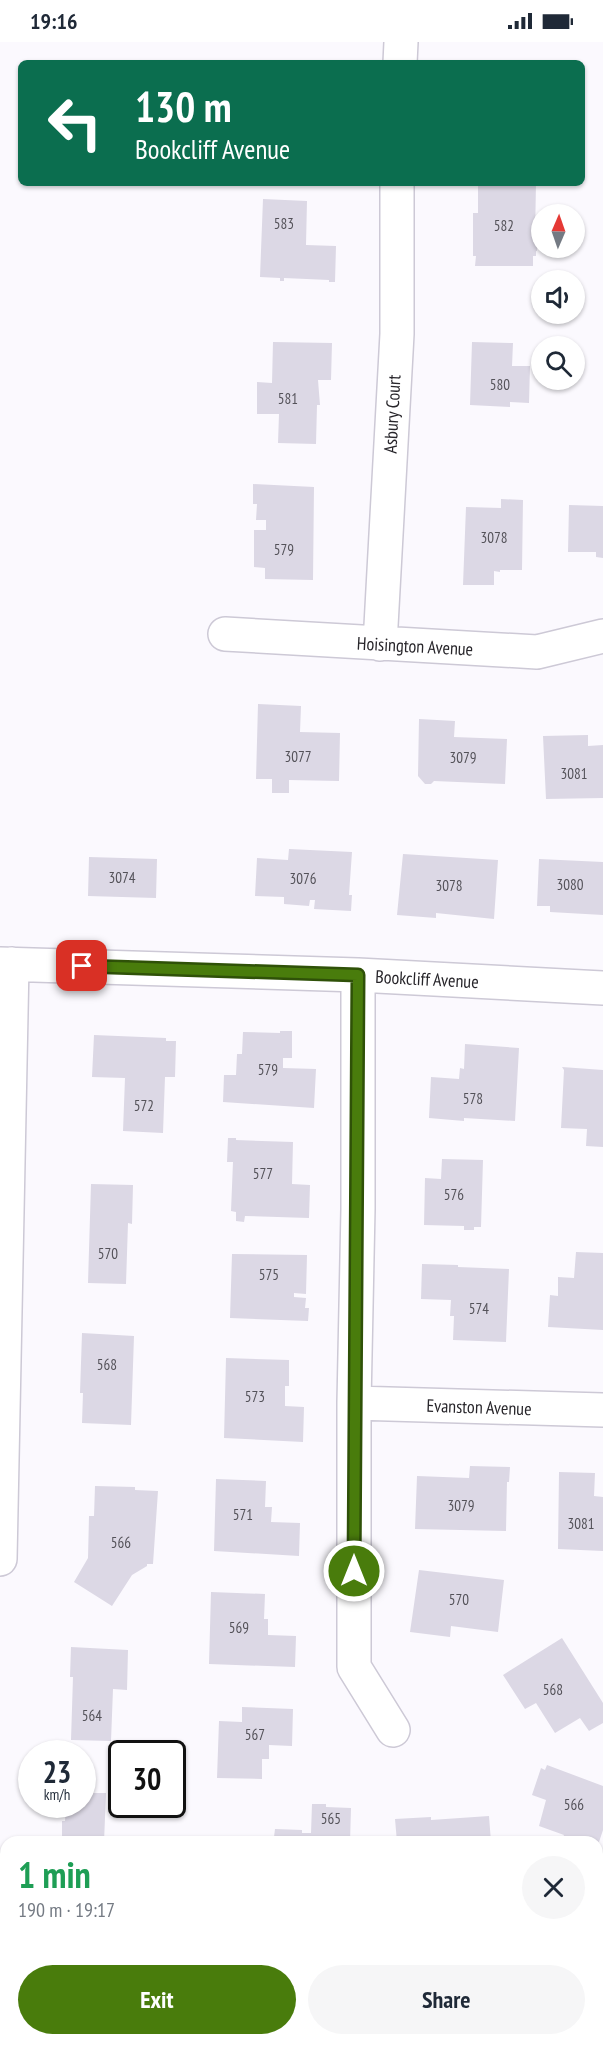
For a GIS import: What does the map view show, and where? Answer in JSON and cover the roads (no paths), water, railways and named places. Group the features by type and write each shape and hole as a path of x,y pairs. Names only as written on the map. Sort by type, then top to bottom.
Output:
{"street":[{"path":"400,60 401,42"},
{"name":"Asbury Court","path":"380,644 397,334 397,186"},
{"name":"Hoisington Avenue","path":"225,634 537,652 603,636"},
{"path":"0,1559 6,964"},
{"name":"Bookcliff Avenue","path":"6,964 358,975 603,988"},
{"path":"358,975 354,1667 393,1730"},
{"name":"Evanston Avenue","path":"354,1403 603,1410"}]}
